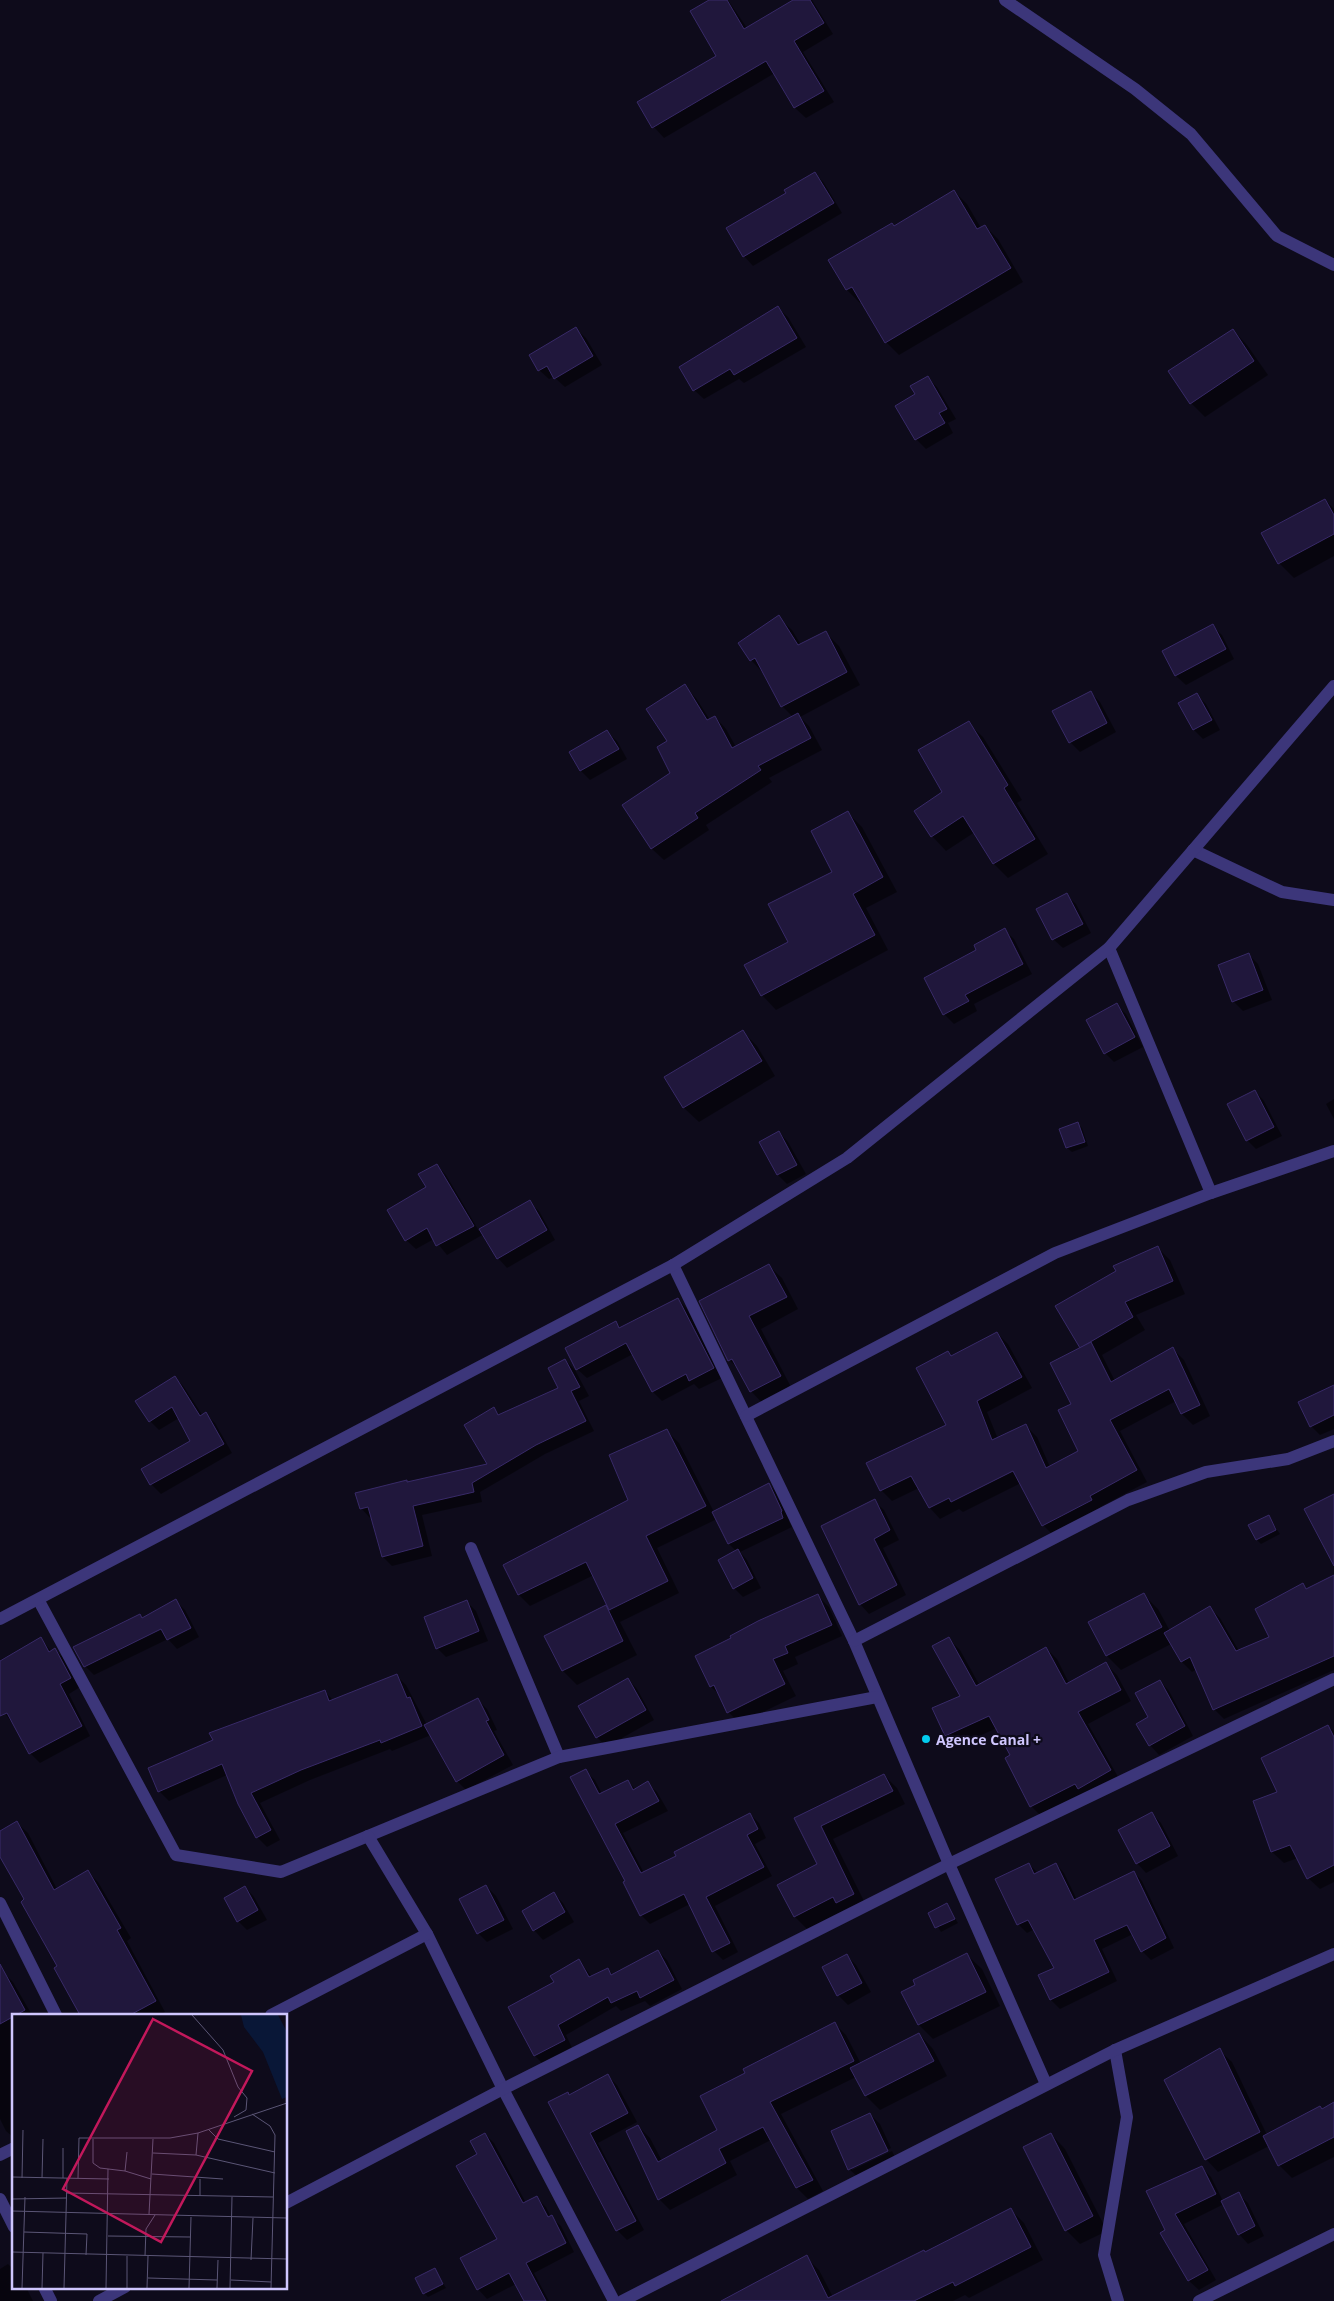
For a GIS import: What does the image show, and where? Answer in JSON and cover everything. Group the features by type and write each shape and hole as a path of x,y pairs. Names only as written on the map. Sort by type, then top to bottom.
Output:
{"street":[{"path":"1005,0 1135,89 1191,134 1277,236 1334,265"},
{"path":"0,1619 674,1265 847,1158 1109,948 1334,686"},
{"path":"1193,850 1282,892 1334,900"},
{"path":"1109,948 1211,1193"},
{"path":"746,1416 1055,1254 1211,1193 1334,1151"},
{"path":"674,1265 854,1641 949,1864 1046,2084"},
{"path":"854,1641 1128,1500 1206,1472 1288,1459 1334,1441"},
{"path":"471,1548 559,1757"},
{"path":"38,1600 176,1855 282,1872 559,1757 878,1697"},
{"path":"288,2202 503,2089 949,1864 1334,1679"},
{"path":"368,1836 427,1934 503,2089 614,2301"},
{"path":"0,1903 56,2014"},
{"path":"272,2014 427,1934"},
{"path":"622,2301 1115,2050 1334,1954"},
{"path":"1115,2050 1126,2117 1104,2255 1118,2301"},
{"path":"0,2155 12,2149"},
{"path":"0,2199 12,2223"},
{"path":"1199,2301 1334,2234"},
{"path":"44,2288 50,2301"},
{"path":"99,2301 123,2288"}],"building":[{"path":"709,0 727,0 744,29 793,0 810,0 824,23 794,41 824,91 794,108 766,61 652,128 637,102 716,56 690,11"},
{"path":"815,172 834,203 743,257 726,228 786,193 784,190"},
{"path":"954,190 977,229 985,225 1011,268 885,343 852,287 846,290 828,260 892,223 894,226"},
{"path":"778,306 797,338 734,375 730,369 693,391 679,367"},
{"path":"576,327 593,356 554,379 547,366 538,371 529,355"},
{"path":"1233,329 1254,361 1190,404 1168,371"},
{"path":"928,376 947,409 939,413 945,423 915,440 895,406 915,394 910,386"},
{"path":"1325,499 1334,515 1334,534 1278,564 1261,533"},
{"path":"779,615 798,645 826,631 847,672 781,707 755,658 750,661 738,643"},
{"path":"1213,624 1226,649 1175,676 1162,651"},
{"path":"685,684 707,720 715,716 732,748 798,713 811,738 758,766 761,770 695,813 698,818 651,849 622,805 670,773 657,747 667,741 646,709"},
{"path":"1091,691 1107,723 1069,743 1052,711"},
{"path":"1197,693 1212,720 1193,730 1178,703"},
{"path":"969,721 1008,785 1004,788 1035,839 993,864 963,816 931,837 914,811 942,792 918,750"},
{"path":"607,730 619,749 580,771 569,752"},
{"path":"848,811 883,877 853,894 875,935 761,996 744,965 788,942 768,904 832,872 811,831"},
{"path":"1067,893 1083,924 1052,940 1036,909"},
{"path":"1005,928 1023,964 965,995 969,1001 943,1015 924,978 976,950 974,945"},
{"path":"1249,953 1263,990 1232,1002 1218,965"},
{"path":"1117,1003 1135,1037 1104,1054 1086,1020"},
{"path":"743,1030 762,1061 683,1108 664,1077"},
{"path":"1255,1090 1274,1127 1246,1141 1227,1104"},
{"path":"1078,1122 1085,1142 1066,1148 1059,1129"},
{"path":"779,1131 797,1165 777,1175 759,1142"},
{"path":"437,1164 474,1226 436,1246 427,1228 405,1241 387,1210 426,1187 418,1174"},
{"path":"530,1200 547,1230 497,1259 479,1229"},
{"path":"1158,1246 1173,1281 1125,1302 1133,1317 1080,1348 1055,1306 1116,1271 1113,1266"},
{"path":"769,1264 787,1297 749,1316 781,1376 750,1392 732,1359 728,1361 699,1301"},
{"path":"678,1298 714,1368 689,1381 686,1374 652,1392 626,1343 576,1370 565,1348 616,1321 619,1328"},
{"path":"997,1332 1022,1377 977,1401 992,1440 1026,1424 1046,1468 1078,1451 1058,1410 1071,1404 1050,1363 1091,1342 1111,1382 1173,1347 1200,1405 1181,1414 1169,1389 1110,1420 1137,1470 1090,1496 1092,1500 1042,1526 1013,1471 951,1502 949,1498 929,1508 911,1476 880,1491 866,1463 946,1425 916,1368 948,1351 951,1356"},
{"path":"565,1359 580,1387 571,1391 586,1421 536,1445 472,1483 474,1492 413,1506 423,1546 382,1557 368,1507 360,1509 355,1493 407,1480 407,1482 487,1464 464,1425 494,1407 498,1415 558,1388 548,1368"},
{"path":"175,1376 200,1416 206,1412 224,1444 150,1485 141,1469 190,1441 172,1407 149,1422 135,1401"},
{"path":"1334,1385 1334,1415 1310,1427 1298,1402"},
{"path":"667,1429 706,1506 646,1536 668,1581 609,1610 586,1562 518,1595 503,1565 628,1500 609,1455"},
{"path":"769,1483 782,1511 783,1518 728,1544 712,1512"},
{"path":"1334,1494 1334,1566 1304,1509"},
{"path":"875,1499 890,1530 874,1539 897,1585 859,1605 821,1526"},
{"path":"1269,1515 1276,1530 1256,1540 1248,1525"},
{"path":"738,1549 753,1578 733,1589 718,1560"},
{"path":"1334,1575 1334,1656 1213,1710 1190,1657 1181,1662 1164,1633 1210,1606 1236,1651 1269,1637 1255,1609 1303,1583 1306,1589"},
{"path":"1144,1593 1162,1627 1106,1656 1088,1622"},
{"path":"818,1594 832,1625 785,1646 788,1653 773,1659 785,1684 727,1713 714,1685 710,1687 695,1656 731,1638 730,1636 758,1621"},
{"path":"176,1599 191,1628 167,1640 161,1629 84,1667 73,1647 140,1614 142,1618"},
{"path":"467,1600 479,1631 436,1649 424,1617"},
{"path":"606,1605 623,1641 562,1671 544,1636"},
{"path":"41,1637 49,1652 55,1648 71,1678 60,1684 82,1726 29,1754 7,1713 0,1716 0,1661"},
{"path":"949,1637 976,1686 1046,1647 1066,1684 1106,1662 1121,1690 1078,1712 1111,1770 1078,1789 1075,1784 1030,1807 1005,1758 1010,1755 989,1716 945,1736 932,1708 960,1696 932,1646"},
{"path":"397,1674 407,1698 410,1697 422,1726 381,1743 380,1740 301,1770 251,1793 271,1830 256,1838 238,1804 222,1764 158,1792 148,1768 213,1740 209,1733 325,1690 329,1701"},
{"path":"628,1678 646,1710 596,1738 578,1706"},
{"path":"1160,1680 1185,1726 1149,1746 1136,1724 1148,1717 1135,1693"},
{"path":"478,1698 489,1720 486,1721 504,1755 456,1782 424,1725"},
{"path":"1328,1725 1334,1737 1334,1865 1307,1879 1290,1845 1271,1852 1253,1801 1277,1792 1261,1758"},
{"path":"586,1769 599,1794 628,1780 633,1790 648,1781 659,1801 615,1824 641,1873 676,1856 674,1852 750,1813 758,1829 747,1835 764,1867 706,1897 730,1943 712,1952 684,1894 640,1916 623,1882 625,1881 570,1777"},
{"path":"884,1774 893,1791 821,1826 854,1894 836,1903 833,1897 794,1917 777,1885 817,1864 794,1818"},
{"path":"1152,1812 1170,1846 1136,1864 1118,1830"},
{"path":"17,1821 54,1890 88,1870 121,1928 117,1930 156,2001 132,2014 79,2014 54,1968 57,1966 21,1902 24,1899 0,1857 0,1831"},
{"path":"1029,1863 1034,1874 1056,1863 1074,1900 1134,1871 1166,1938 1141,1952 1127,1925 1094,1940 1109,1972 1050,2000 1038,1975 1054,1968 1028,1920 1017,1925 995,1879"},
{"path":"486,1885 504,1920 477,1934 459,1899"},
{"path":"245,1886 258,1910 237,1922 224,1898"},
{"path":"554,1892 565,1912 533,1931 522,1911"},
{"path":"947,1903 955,1919 935,1928 928,1913"},
{"path":"658,1950 674,1980 640,1998 637,1991 611,2003 608,1997 558,2025 565,2040 534,2056 508,2007 554,1982 550,1976 579,1959 589,1977 608,1968 611,1975"},
{"path":"967,1953 986,1992 918,2025 901,1992 915,1985 913,1980"},
{"path":"847,1954 862,1983 837,1996 822,1967"},
{"path":"0,1964 25,2010 18,2014 12,2014 12,2017 0,2024"},
{"path":"835,2022 854,2061 770,2102 813,2180 796,2188 763,2127 719,2149 726,2163 658,2200 626,2131 638,2125 658,2162 717,2130 700,2096 745,2073 743,2069"},
{"path":"919,2033 934,2061 865,2096 850,2068"},
{"path":"1220,2048 1260,2132 1205,2160 1164,2080"},
{"path":"608,2074 628,2113 590,2133 636,2221 616,2231 548,2102 568,2092 569,2095"},
{"path":"1334,2102 1334,2137 1278,2166 1263,2136 1320,2106 1322,2109"},
{"path":"870,2113 888,2151 848,2170 831,2131"},
{"path":"485,2133 523,2203 537,2196 548,2217 552,2215 566,2243 526,2263 546,2301 524,2301 509,2273 477,2290 460,2258 497,2239 456,2166 477,2154 470,2141"},
{"path":"1051,2133 1093,2216 1065,2231 1023,2147"},
{"path":"1202,2166 1216,2194 1175,2214 1208,2270 1188,2281 1160,2233 1165,2230 1146,2191"},
{"path":"1239,2192 1255,2226 1238,2235 1221,2201"},
{"path":"1011,2208 1031,2247 955,2286 953,2282 914,2301 721,2301 807,2255 828,2298 924,2250 925,2252"},
{"path":"435,2268 443,2284 423,2294 415,2278"}],"place":[{"name":"Agence Canal +","path":"926,1739"}]}
